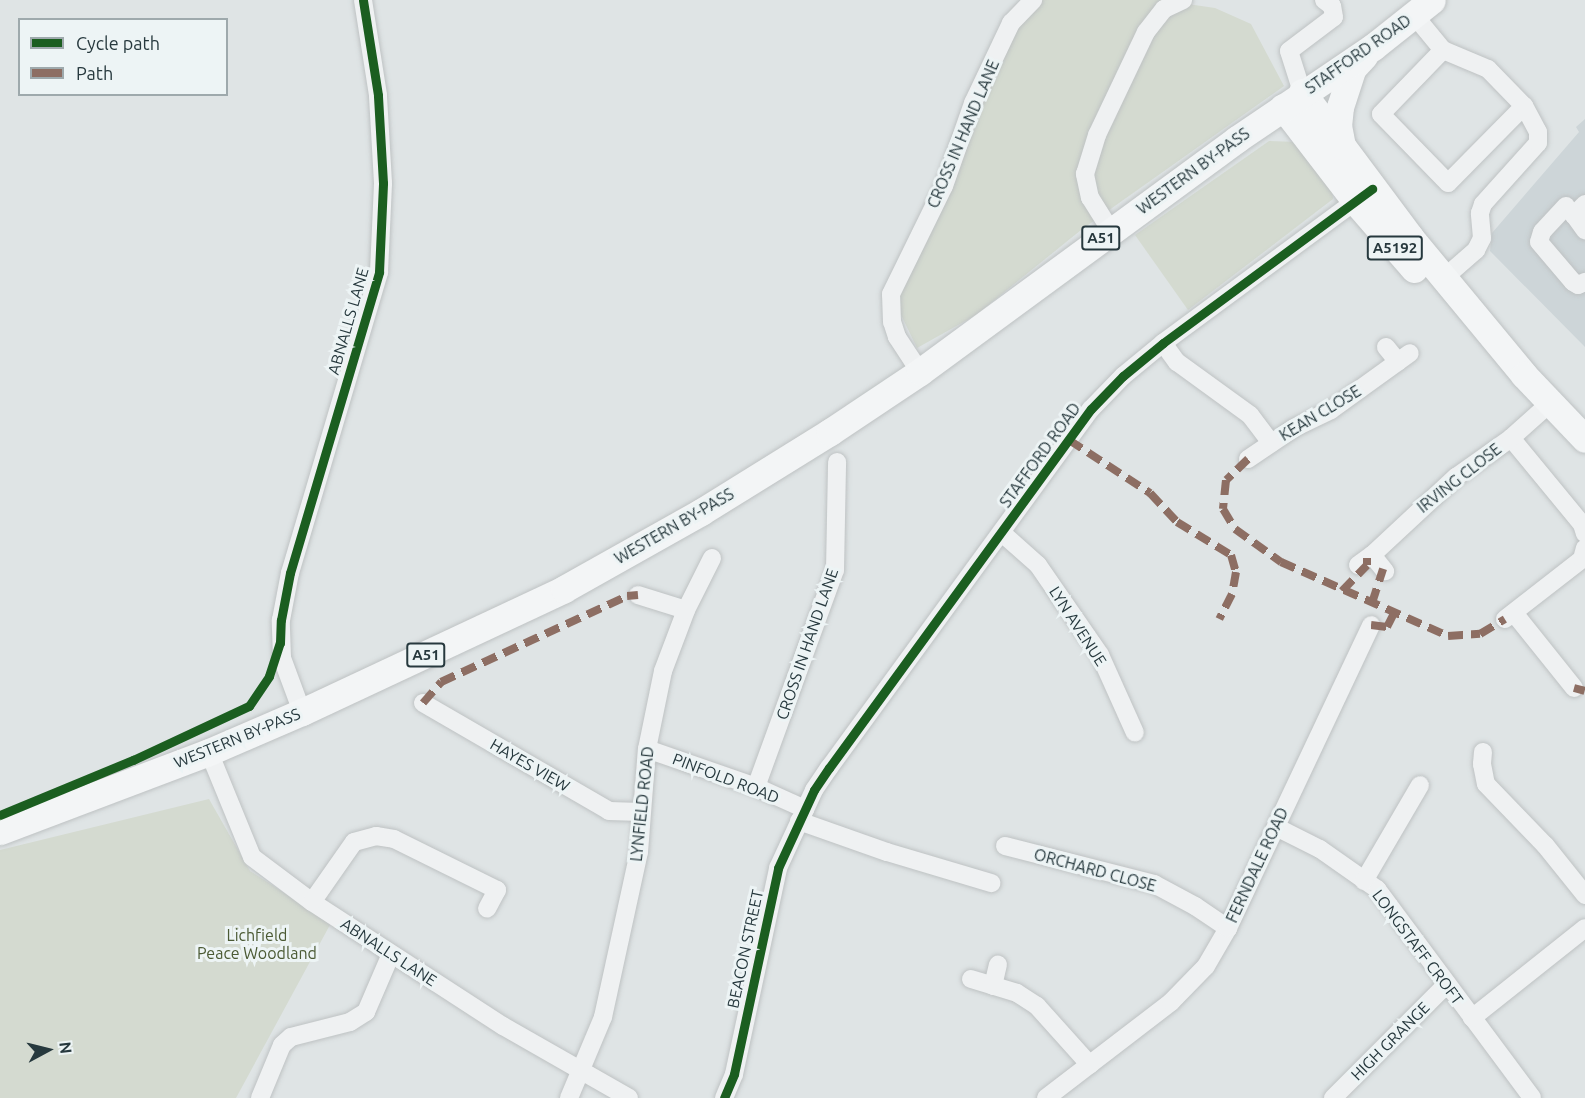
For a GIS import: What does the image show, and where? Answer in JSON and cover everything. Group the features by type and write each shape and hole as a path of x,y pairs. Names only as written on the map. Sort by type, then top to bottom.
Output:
{"highway":[{"name":"STAFFORD ROAD","path":"1293,100 1373,46 1423,7"},
{"path":"1342,147 1339,116 1347,83 1352,69 1373,46"},
{"name":"WESTERN BY-PASS","path":"0,831 209,752 302,712 564,588 701,512 830,432 920,372 1293,100"},
{"name":"A5192","path":"1293,100 1342,147 1364,195 1444,278 1524,375 1585,439"},
{"name":"A5192","path":"1293,100 1364,195 1477,338 1524,375"}],"street":[{"name":"ABNALLS LANE","path":"302,712 282,658 281,620 290,573 379,272 383,183 378,95 363,0"},
{"name":"CROSS IN HAND LANE","path":"920,372 894,329 891,294 944,186 973,103 1011,23 1034,0"},
{"path":"1111,231 1090,198 1085,174 1094,145 1146,32 1164,9 1183,0"},
{"path":"1293,100 1289,51 1334,17 1332,6 1324,0"},
{"path":"1423,7 1443,50 1488,69 1524,106 1538,132 1538,143 1483,204 1480,213 1482,238 1476,250 1444,278"},
{"path":"1443,50 1381,114 1448,183 1524,106"},
{"name":"STAFFORD ROAD","path":"802,815 829,768 1091,409 1123,376 1163,343 1364,195"},
{"path":"1577,214 1542,232 1539,242 1573,282 1578,285 1585,282"},
{"name":"KEAN CLOSE","path":"1163,343 1177,362 1250,415 1271,443"},
{"name":"KEAN CLOSE","path":"1248,459 1294,428 1331,410 1404,357 1386,346"},
{"name":"IRVING CLOSE","path":"1385,571 1365,560 1456,477 1510,438 1550,404"},
{"path":"1510,438 1582,524 1585,534"},
{"name":"CROSS IN HAND LANE","path":"756,787 835,570 837,462"},
{"name":"LYN AVENUE","path":"1002,533 1038,565 1100,656 1135,733"},
{"path":"1572,676 1510,616 1582,559 1585,548"},
{"name":"LYNFIELD ROAD","path":"568,1098 603,1017 639,852 647,749 663,671 686,610 712,558"},
{"path":"638,595 686,610"},
{"name":"FERNDALE ROAD","path":"1046,1098 1171,1002 1206,966 1228,928 1371,625"},
{"name":"HAYES VIEW","path":"423,703 609,811 641,812"},
{"name":"PINFOLD ROAD","path":"647,749 756,787 802,815 887,852 991,883"},
{"name":"ABNALLS LANE","path":"209,752 252,857 312,902 503,1026 581,1068 629,1098"},
{"path":"1483,752 1482,764 1486,784 1545,845 1585,895"},
{"path":"1364,880 1420,785"},
{"name":"BEACON STREET","path":"724,1098 734,1074 778,868 802,815"},
{"name":"LONGSTAFF CROFT","path":"1276,827 1320,849 1377,889 1532,1098"},
{"path":"312,902 354,842 376,836 394,838 497,890 487,909"},
{"name":"ORCHARD CLOSE","path":"1005,846 1025,842 1154,884 1195,906 1228,928"},
{"path":"1472,1018 1585,928"},
{"path":"260,1098 282,1045 291,1037 350,1022 366,1012 391,954"},
{"path":"993,986 998,965"},
{"path":"970,979 1017,993 1037,1006 1090,1065"},
{"name":"HIGH GRANGE","path":"1333,1098 1447,984"}],"shaded area":[{"path":"1585,119 1585,347 1490,251 1492,233 1579,132 1576,127"}],"green space":[{"path":"1038,0 1160,0 1215,8 1251,24 1284,86 1081,230 976,315 917,348 891,294 1011,23"},
{"path":"1269,141 1296,142 1331,182 1333,199 1188,310 1135,235"},
{"name":"Lichfield Peace Woodland","path":"209,799 250,871 331,923 236,1098 0,1098 0,850"}],"marked path":[{"path":"1069,440 1150,493 1177,522 1231,555 1236,572 1232,594 1219,619"},
{"path":"1248,459 1226,480 1223,509 1235,529 1281,562 1448,636 1480,634 1505,619"},
{"path":"1342,591 1367,565 1367,558"},
{"path":"1372,603 1383,569"},
{"path":"423,703 441,682 627,596 638,595"},
{"path":"1371,625 1387,627 1394,613"},
{"path":"1574,688 1585,691"}],"cycle path":[{"path":"0,815 133,760 249,706 269,676 280,643 281,620 290,573 379,272 383,183 378,95 363,0"},
{"path":"724,1098 734,1074 778,868 814,790 829,768 1091,409 1123,376 1163,343 1372,189"}]}
